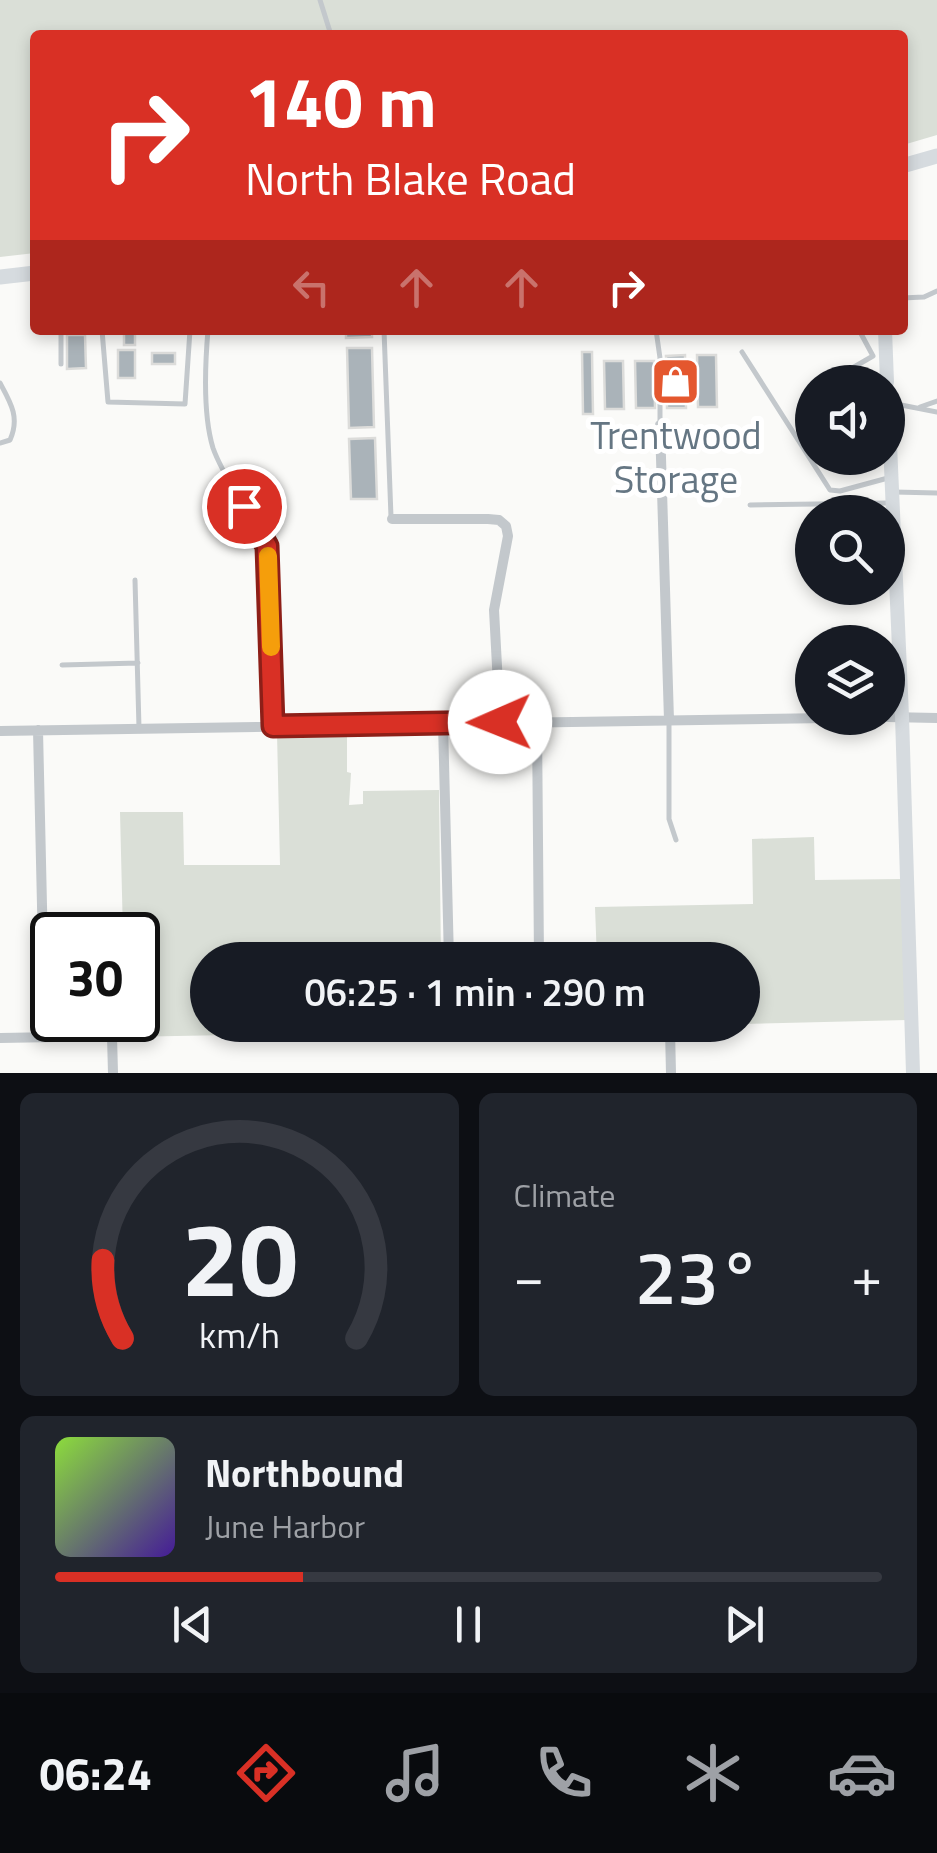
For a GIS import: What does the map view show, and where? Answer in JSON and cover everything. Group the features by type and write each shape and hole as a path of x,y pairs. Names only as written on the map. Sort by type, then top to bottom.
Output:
{"main road":[{"path":"908,164 937,156"},
{"path":"0,277 30,274"}],"street":[{"path":"882,365 884,335"},
{"path":"660,425 669,720"},
{"path":"890,475 893,625"},
{"path":"244,506 267,546 273,726"},
{"path":"392,520 488,518 506,526 508,536 494,610 500,722"},
{"path":"905,717 937,718"},
{"path":"0,731 795,718"},
{"path":"537,722 539,942"},
{"path":"443,724 448,942"},
{"path":"38,730 43,912"},
{"path":"896,735 913,1073"},
{"path":"0,1038 30,1037"},
{"path":"112,1042 113,1073"},
{"path":"670,1042 671,1073"}],"lane":[{"path":"320,0 329,30"},
{"path":"908,298 935,294"},
{"path":"61,335 61,364"},
{"path":"102,335 108,402 184,404 190,335"},
{"path":"208,335 210,434 218,460 244,506"},
{"path":"384,335 392,520"},
{"path":"657,335 660,425"},
{"path":"862,365 880,356 863,335"},
{"path":"742,352 830,490 937,493"},
{"path":"0,383 15,412 15,426 10,440 0,443"},
{"path":"917,408 937,401"},
{"path":"905,405 937,412"},
{"path":"750,505 891,491"},
{"path":"135,580 139,728"},
{"path":"62,665 138,663"},
{"path":"669,720 668,820 676,840"}],"shaded area":[{"path":"0,0 937,0 937,135 908,144 908,30 30,30 30,254 0,257"},
{"path":"347,732 349,805 363,804 363,791 439,790 441,942 190,942 190,1036 160,1036 160,912 122,912 120,812 183,812 184,865 280,865 277,733"},
{"path":"814,837 815,880 903,879 907,1020 760,1024 760,942 596,942 595,907 753,904 752,839"}],"building":[{"path":"67,335 85,335 86,368 67,369"},
{"path":"124,335 135,335 135,345 124,345"},
{"path":"346,335 372,335 372,337"},
{"path":"347,348 372,348 374,427 349,428"},
{"path":"118,350 135,350 135,378 118,378"},
{"name":"Trentwood Storage","path":"582,352 592,352 593,414 583,414"},
{"path":"152,353 175,353 175,364 152,364"},
{"name":"Trentwood Storage","path":"685,355 686,408 667,408 666,356"},
{"name":"Trentwood Storage","path":"697,355 716,355 717,407 698,407"},
{"name":"Trentwood Storage","path":"604,361 623,361 624,409 605,409"},
{"name":"Trentwood Storage","path":"635,361 654,361 655,408 636,408"},
{"path":"375,438 377,499 351,499 349,439"}],"slow traffic":[{"path":"268,556 271,647"}],"place":[{"name":"Trentwood Storage","path":"676,382"}],"route":[{"path":"244,506 267,546 273,726 500,722"}]}
